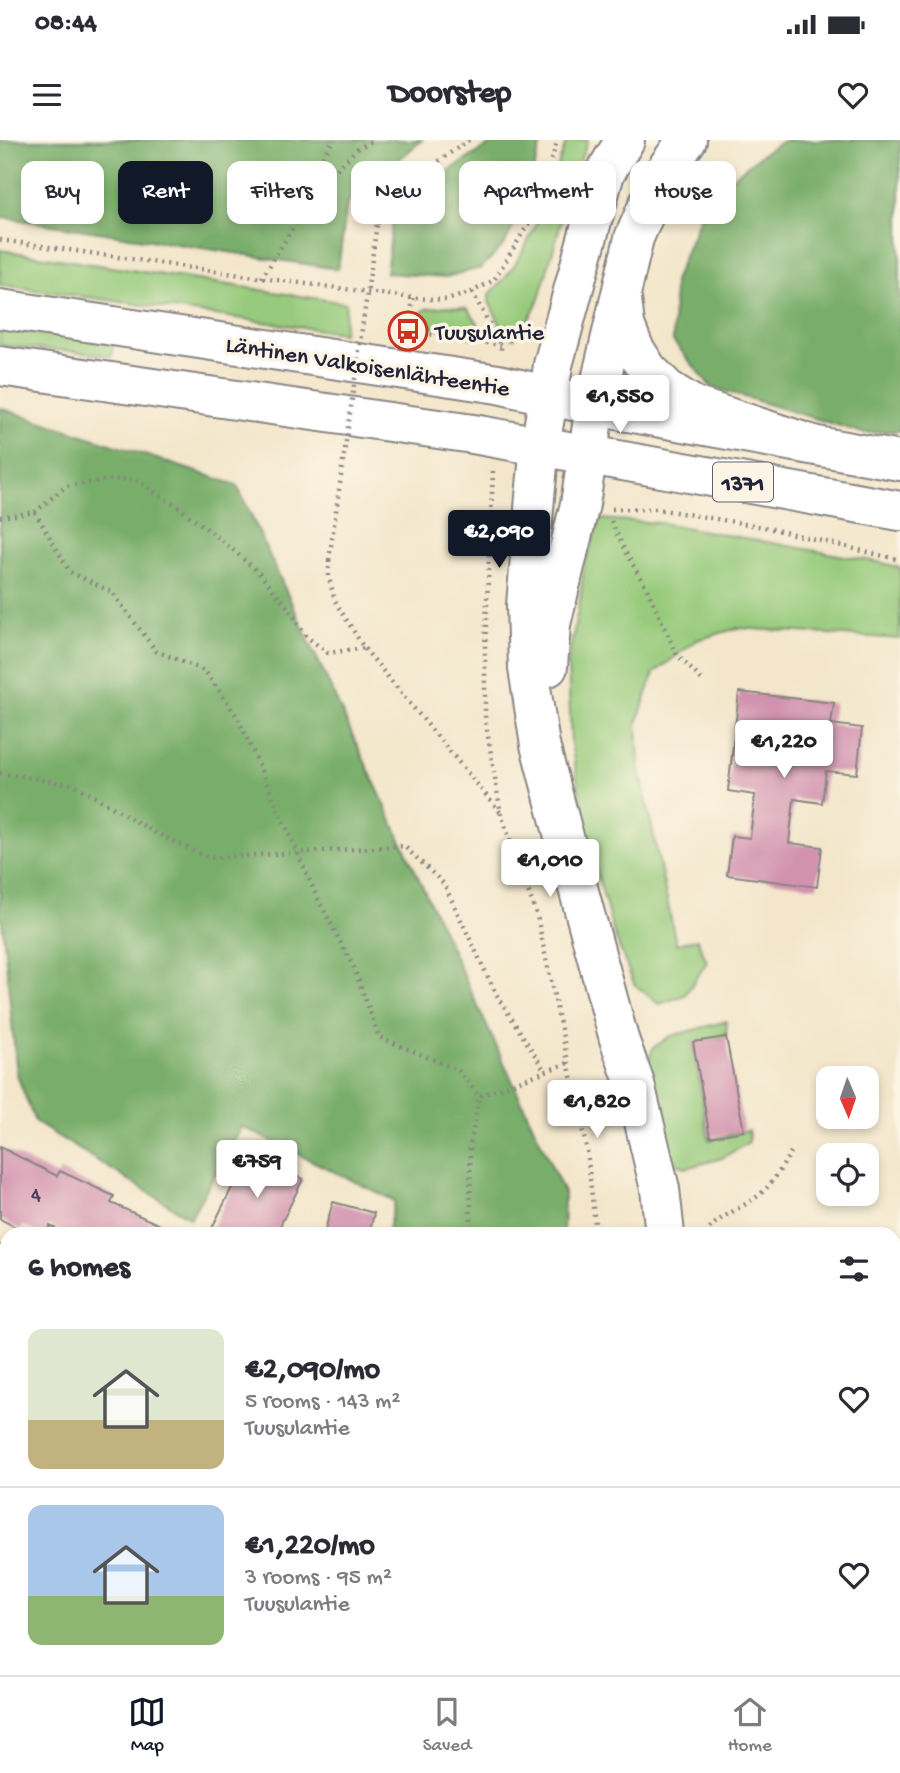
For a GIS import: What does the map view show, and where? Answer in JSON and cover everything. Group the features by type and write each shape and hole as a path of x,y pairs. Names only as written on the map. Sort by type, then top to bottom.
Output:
{"main road":[{"path":"625,140 605,173 554,365 540,445 535,497 526,605 527,656 540,746 619,1039 635,1084 660,1189 664,1227"},
{"path":"540,746 551,624 595,507 587,454 595,406 634,238 660,178 687,140"},
{"path":"621,295 625,325 634,348 648,370 668,390 694,406 813,445"},
{"name":"Läntinen Valkoisenlähteentie","path":"0,309 498,384 595,406 900,461"},
{"path":"0,366 473,434 587,454"},
{"name":"1371","path":"587,454 900,511"},
{"path":"619,1039 621,1094 642,1227"}],"path":[{"path":"322,161 321,159 333,140"},
{"path":"337,169 357,149 373,140"},
{"path":"469,140 394,192 383,206 377,224 329,560 329,578 335,601 364,648 501,814"},
{"path":"0,240 413,299 447,300 472,292 494,280 540,205 557,140"},
{"path":"262,278 295,224"},
{"path":"413,299 408,331 501,345"},
{"path":"0,517 35,512 66,486 135,479 178,507 259,573 307,636 328,653 364,648"},
{"path":"493,489 535,497"},
{"path":"595,507 657,509 764,527 900,560"},
{"path":"595,507 611,524 646,587 677,655 703,681"},
{"path":"35,512 70,572 111,592 156,650 205,671 238,718 317,897 354,968 379,1037 458,1070 479,1096 470,1148 471,1227"},
{"path":"0,773 75,785 154,832 208,858 404,846 444,884 496,994 545,1071"},
{"path":"479,1096 568,1062"},
{"path":"712,1227 719,1219 757,1197 776,1178 792,1150"}],"green space":[{"path":"0,140 422,140 397,161 351,161 351,200 347,203 338,269 46,224 104,224 104,161 21,161 21,220 0,217"},
{"path":"497,140 542,140 536,161 464,161"},
{"path":"567,140 588,140 580,161 559,161"},
{"path":"785,140 900,140 900,431 863,433 711,387 673,341 674,281 697,224 736,224 736,175"},
{"path":"459,164 459,224 514,224 504,245 481,268 446,277 386,273 392,224 445,224 445,173"},
{"path":"537,224 561,224 539,299 527,323 514,338 506,335 489,302 489,294 516,263"},
{"path":"0,250 346,303 343,333 0,285"},
{"path":"447,306 467,308 478,323 478,334 473,338 422,324 420,314 426,309"},
{"path":"0,328 113,343 112,356 0,346"},
{"path":"0,408 237,485 564,1193 563,1227 389,1227 395,1201 242,1127 190,1218 35,1122 17,1075 0,919"},
{"path":"599,519 661,523 900,568 900,639 738,628 697,640 654,673 637,723 639,765 676,944 697,939 707,962 685,995 659,1004 634,984 614,934 588,840 571,743 568,661 584,566"},
{"path":"727,1021 726,1037 693,1043 709,1140 749,1130 749,1142 722,1158 686,1168 667,1159 649,1060 653,1048 671,1036"}],"building":[{"path":"739,692 834,703 831,724 862,728 857,774 826,771 822,803 794,799 789,843 822,847 817,887 727,875 732,836 750,838 755,795 728,791"},
{"path":"726,1037 744,1131 710,1137 693,1042"},
{"path":"0,1147 57,1176 60,1171 114,1196 111,1203 164,1227 15,1227 0,1219"},
{"path":"249,1153 303,1179 279,1227 212,1227"},
{"path":"333,1202 374,1213 371,1227 326,1227"}],"place":[{"name":"Tuusulantie","path":"408,331"}]}
